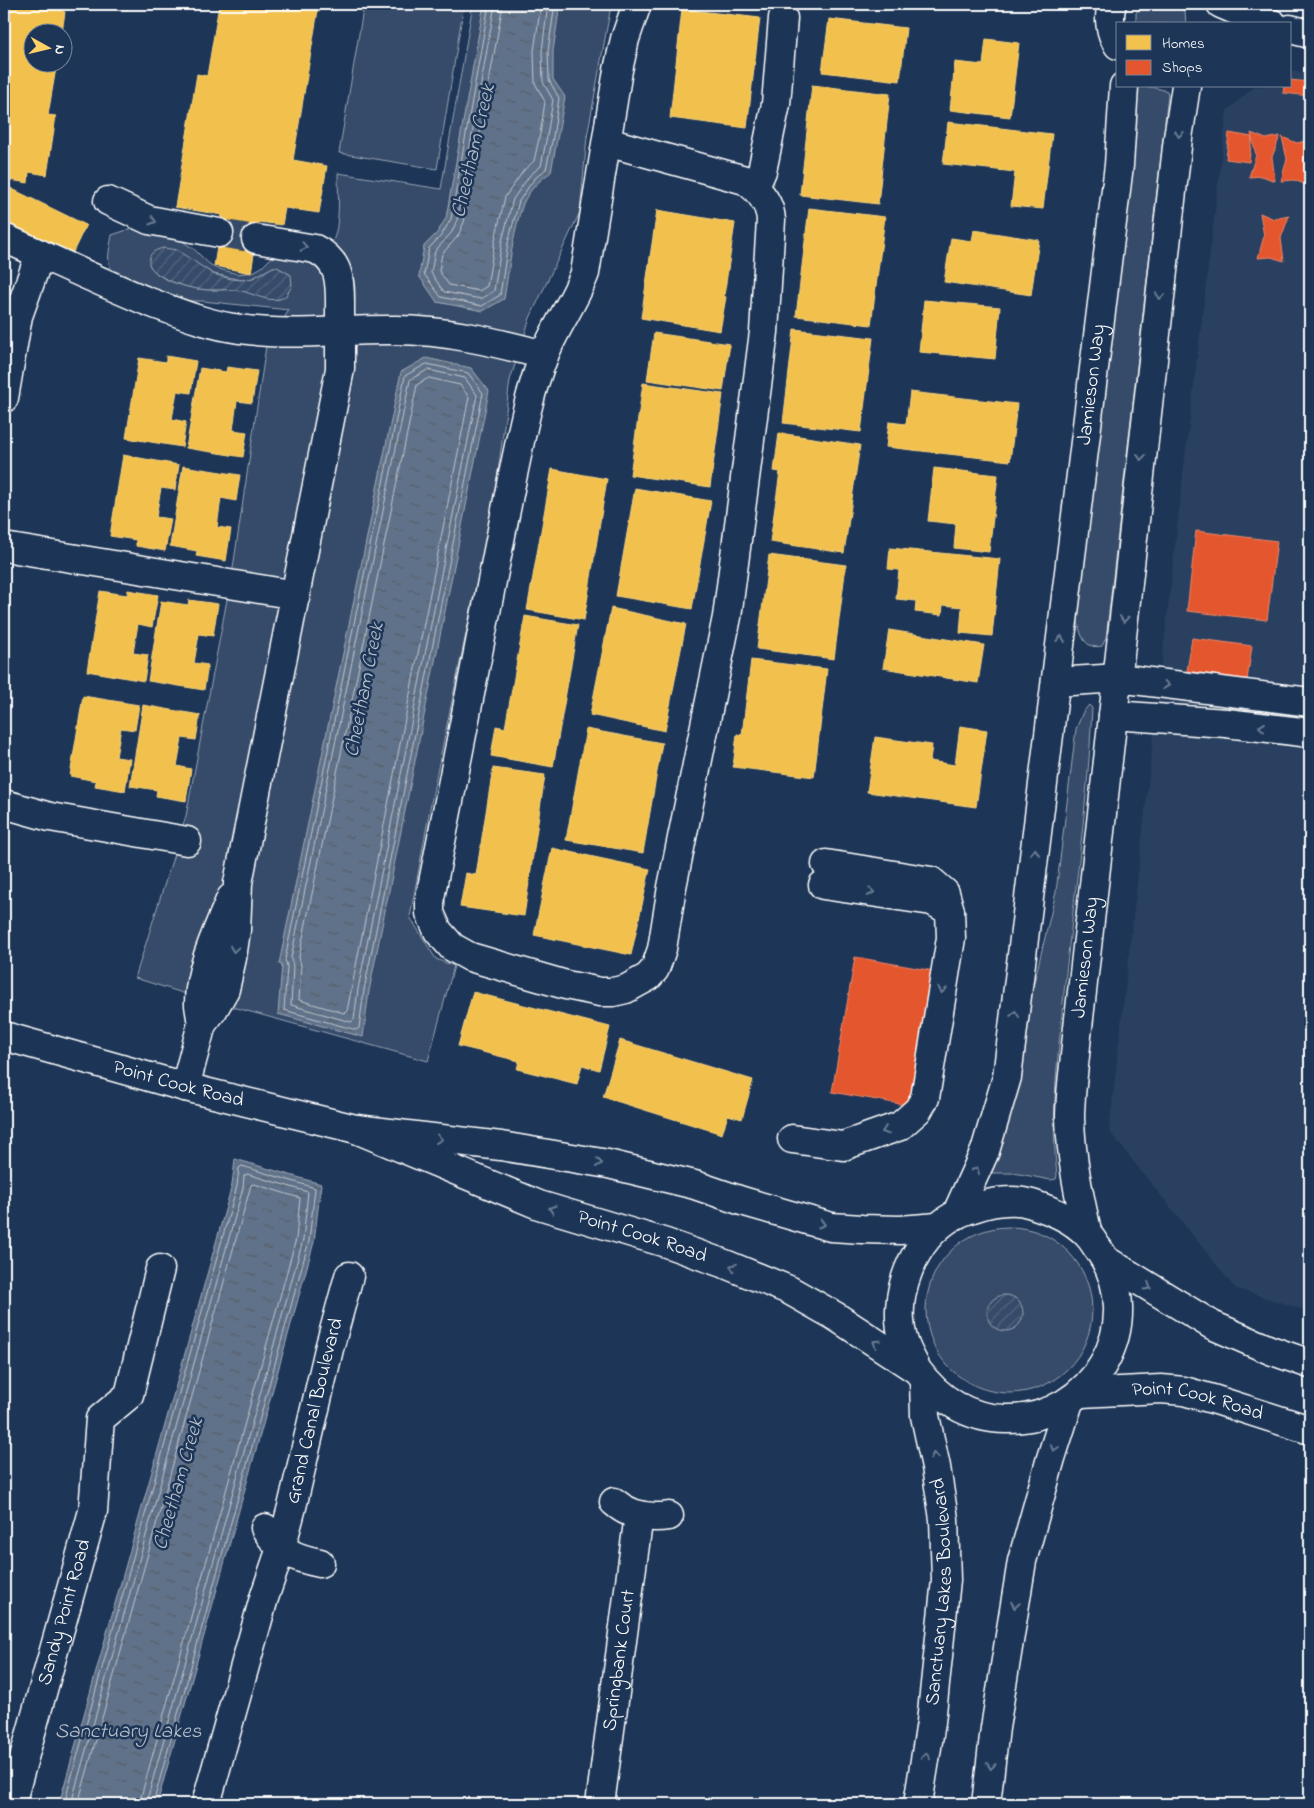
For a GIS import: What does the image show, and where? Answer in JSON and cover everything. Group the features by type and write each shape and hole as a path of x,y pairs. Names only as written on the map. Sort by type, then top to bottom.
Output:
{"street":[{"path":"607,142 745,180 755,188 767,203 771,211 772,220 764,332 727,618 659,960 648,977 626,989 613,992 586,990 461,953 444,940 430,913 431,890 527,411 544,355 585,274 607,142 625,39 636,4"},
{"path":"1112,4 1110,27 1116,40"},
{"path":"1211,4 1214,13 1213,22"},
{"path":"1221,4 1267,22"},
{"path":"755,188 762,171 776,104 783,18"},
{"name":"Jamieson Way","path":"947,1221 985,1151 1008,1077 1119,165 1124,88"},
{"name":"Jamieson Way","path":"1088,1235 1074,1176 1070,1116 1076,1045 1179,129 1186,88"},
{"path":"108,201 148,220 219,233"},
{"path":"4,238 113,287 183,315 223,326 258,331 340,332 395,330 453,334 508,345 544,355"},
{"path":"185,1087 202,1024 199,1005 207,961 213,941 238,883 340,369 339,279 335,266 324,254 310,248 256,239"},
{"path":"4,398 18,316 40,254"},
{"path":"4,547 296,595"},
{"path":"1056,682 1118,678 1310,702"},
{"path":"1113,715 1226,723 1310,733"},
{"path":"4,804 50,817 187,841"},
{"path":"792,1139 843,1146 900,1126 918,1110 925,1098 951,938 950,911 932,901 824,875"},
{"name":"Point Cook Road","path":"4,1036 185,1087 356,1128 501,1146 608,1164 694,1185 831,1227 890,1230 947,1221"},
{"name":"Point Cook Road","path":"356,1128 539,1205 666,1243 789,1290 835,1316 921,1375"},
{"path":"1025,1202 1059,1213 1088,1235 1107,1261 1116,1289 1118,1317 1112,1345 1100,1371 1075,1397 1045,1414 1019,1420 992,1419 967,1412 943,1398 921,1375 904,1342 900,1310 904,1280 917,1251 947,1221 990,1203 1025,1202"},
{"path":"1107,1261 1212,1325 1270,1350 1310,1364"},
{"name":"Sandy Point Road","path":"11,1804 93,1511 100,1419 128,1395 160,1269"},
{"name":"Grand Canal Boulevard","path":"206,1804 264,1598 273,1538 292,1507 329,1349 349,1276"},
{"name":"Sanctuary Lakes Boulevard","path":"918,1804 930,1722 946,1580 944,1519 936,1467 925,1416 921,1375"},
{"name":"Point Cook Road","path":"1075,1397 1161,1390 1184,1391 1310,1430"},
{"path":"986,1804 995,1728 1022,1561 1051,1458 1075,1397"},
{"path":"614,1502 621,1508 646,1517 669,1516"},
{"name":"Springbank Court","path":"600,1804 639,1515"},
{"path":"273,1538 305,1560 320,1563"}],"shaded area":[{"path":"364,4 464,4 437,169 339,153"},
{"path":"473,4 614,4 610,11 587,137 580,212 530,318 510,380 495,495 434,787 410,917 436,959 454,966 428,1061 135,978 186,816 233,568 266,346 289,310 202,301 184,301 115,273 110,265 109,255 112,235 136,227 173,235 194,249 215,268 238,274 253,272 262,267 273,256 293,254 319,263 332,243 337,228 338,173 441,189","holes":["149,264 198,265 214,274 242,280 253,278 273,267 277,267 291,275 280,299 275,299 238,290 203,290 185,286 167,280 153,270"]},
{"path":"1142,4 1180,4 1185,12 1186,22 1136,22 1136,13"},
{"path":"1292,71 1310,73 1310,1312 1235,1288 1109,1131 1183,475 1227,111 1253,88 1292,88"},
{"path":"1138,88 1156,88 1167,91 1168,95 1106,638 1102,646 1095,647 1086,642 1079,626 1077,615"},
{"path":"163,248 177,250 213,274 231,279 253,278 273,267 277,267 291,275 292,286 285,297 273,300 237,290 203,290 185,286 160,276 150,266 149,260 152,253"},
{"path":"1089,705 1092,708 1087,787 1056,1081 1054,1137 1057,1175 1056,1179 1051,1180 1014,1173 990,1173 1025,1032 1033,987 1056,892 1076,729 1083,712"},
{"path":"1001,1227 1017,1227 1041,1233 1068,1251 1086,1278 1092,1310 1086,1342 1068,1369 1041,1387 1017,1393 1001,1393 977,1387 956,1374 945,1363 932,1342 926,1318 926,1302 932,1278 945,1257 956,1246 977,1233"},
{"path":"1005,1295 1017,1301 1023,1313 1017,1325 1005,1331 993,1325 987,1313 993,1301"}],"water":[{"name":"Cheetham Creek","path":"484,4 560,4 553,51 553,79 565,97 551,172 531,190 523,204 514,238 504,299 483,311 437,302 419,276 424,246 437,233 446,218"},
{"name":"Cheetham Creek","path":"426,358 471,368 489,391 369,991 363,1037 278,1014 282,965 279,964 401,372"},
{"name":"Sanctuary Lakes","path":"235,1159 321,1184 314,1242 157,1804 59,1804 232,1185"}],"building: Homes":[{"path":"4,4 61,4 60,10 65,12 64,22 22,22 22,72 55,72 48,115 56,116 47,175 29,172 28,183 4,179"},
{"path":"93,4 129,4 128,9"},
{"path":"213,4 319,4 293,160 327,166 319,213 285,208 282,225 259,222 251,273 214,266 222,215 175,207 197,74 207,76 219,5"},
{"path":"682,9 760,18 747,128 670,118"},
{"path":"829,19 906,28 900,81 822,72"},
{"path":"986,39 1019,43 1010,117 950,110 955,62 983,65"},
{"path":"812,85 890,94 878,204 800,195"},
{"path":"948,122 1052,134 1043,209 1011,206 1015,172 943,164"},
{"path":"4,185 86,225 72,254 4,222"},
{"path":"809,208 885,217 871,325 796,316"},
{"path":"657,210 735,223 720,331 641,318"},
{"path":"974,230 1039,240 1031,295 944,282 951,238 972,241"},
{"path":"924,300 1000,307 995,359 919,352"},
{"path":"794,329 873,338 861,432 783,423"},
{"path":"654,333 730,344 723,391 647,380"},
{"path":"166,356 196,361 191,393 177,391 172,419 186,422 182,447 126,438 139,358 166,362"},
{"path":"227,367 257,371 252,403 237,401 233,430 247,432 243,457 186,448 200,368 226,372"},
{"path":"643,383 723,394 710,487 630,475"},
{"path":"910,392 1017,404 1010,461 886,447 889,422 906,424"},
{"path":"779,433 860,445 844,553 770,542 780,472 774,471"},
{"path":"123,455 179,465 175,490 161,488 156,517 171,519 165,551 136,546 136,540 110,536"},
{"path":"183,466 240,475 236,501 221,498 217,527 231,529 226,561 196,556 197,551 170,546"},
{"path":"934,468 998,475 989,552 954,548 956,524 928,521"},
{"path":"552,469 607,479 584,620 527,610"},
{"path":"635,488 711,501 692,609 616,596"},
{"path":"890,548 1000,559 992,636 960,633 962,607 943,605 942,615 915,612 916,601 896,599 899,570 888,569"},
{"path":"769,555 846,565 834,659 757,649"},
{"path":"128,590 158,595 152,627 138,624 133,653 148,655 144,681 87,671 100,591 127,595"},
{"path":"189,600 218,604 213,636 199,634 194,663 208,665 204,690 148,681 161,601 188,605"},
{"path":"611,608 686,624 665,731 590,715"},
{"path":"525,616 578,625 553,767 491,756 496,726 505,728"},
{"path":"889,630 984,645 978,683 883,668"},
{"path":"751,660 827,669 814,777 733,767 737,734 742,735"},
{"path":"83,696 139,705 135,730 121,728 116,757 130,759 125,791 95,786 96,781 70,776"},
{"path":"143,705 200,715 196,740 182,738 177,766 191,769 186,801 156,796 157,790 130,786"},
{"path":"960,726 987,730 976,807 867,792 875,737 932,745 930,761 955,765"},
{"path":"586,729 662,743 643,853 566,840"},
{"path":"493,768 545,775 524,916 460,907 466,873 476,875"},
{"path":"552,848 650,869 631,955 534,935"},
{"path":"473,992 610,1027 599,1070 582,1065 577,1084 517,1069 519,1061 458,1046"},
{"path":"620,1040 753,1080 742,1119 728,1115 722,1134 603,1097"}],"building: Shops":[{"path":"1292,80 1310,82 1310,96 1283,93 1284,88 1292,88"},
{"path":"1229,133 1252,137 1249,162 1226,159"},
{"path":"1251,133 1266,139 1280,136 1272,157 1275,181 1262,176 1249,177 1256,155"},
{"path":"1282,137 1297,143 1310,140 1304,161 1307,185 1294,180 1281,181 1287,159"},
{"path":"1260,213 1274,219 1289,216 1281,238 1284,261 1271,257 1258,258 1264,236"},
{"path":"1196,531 1277,541 1267,620 1187,611"},
{"path":"1192,638 1252,646 1247,680 1187,671"},
{"path":"855,957 934,971 911,1106 832,1092"}],"tunnel":[{"path":"219,233 256,239"}]}
